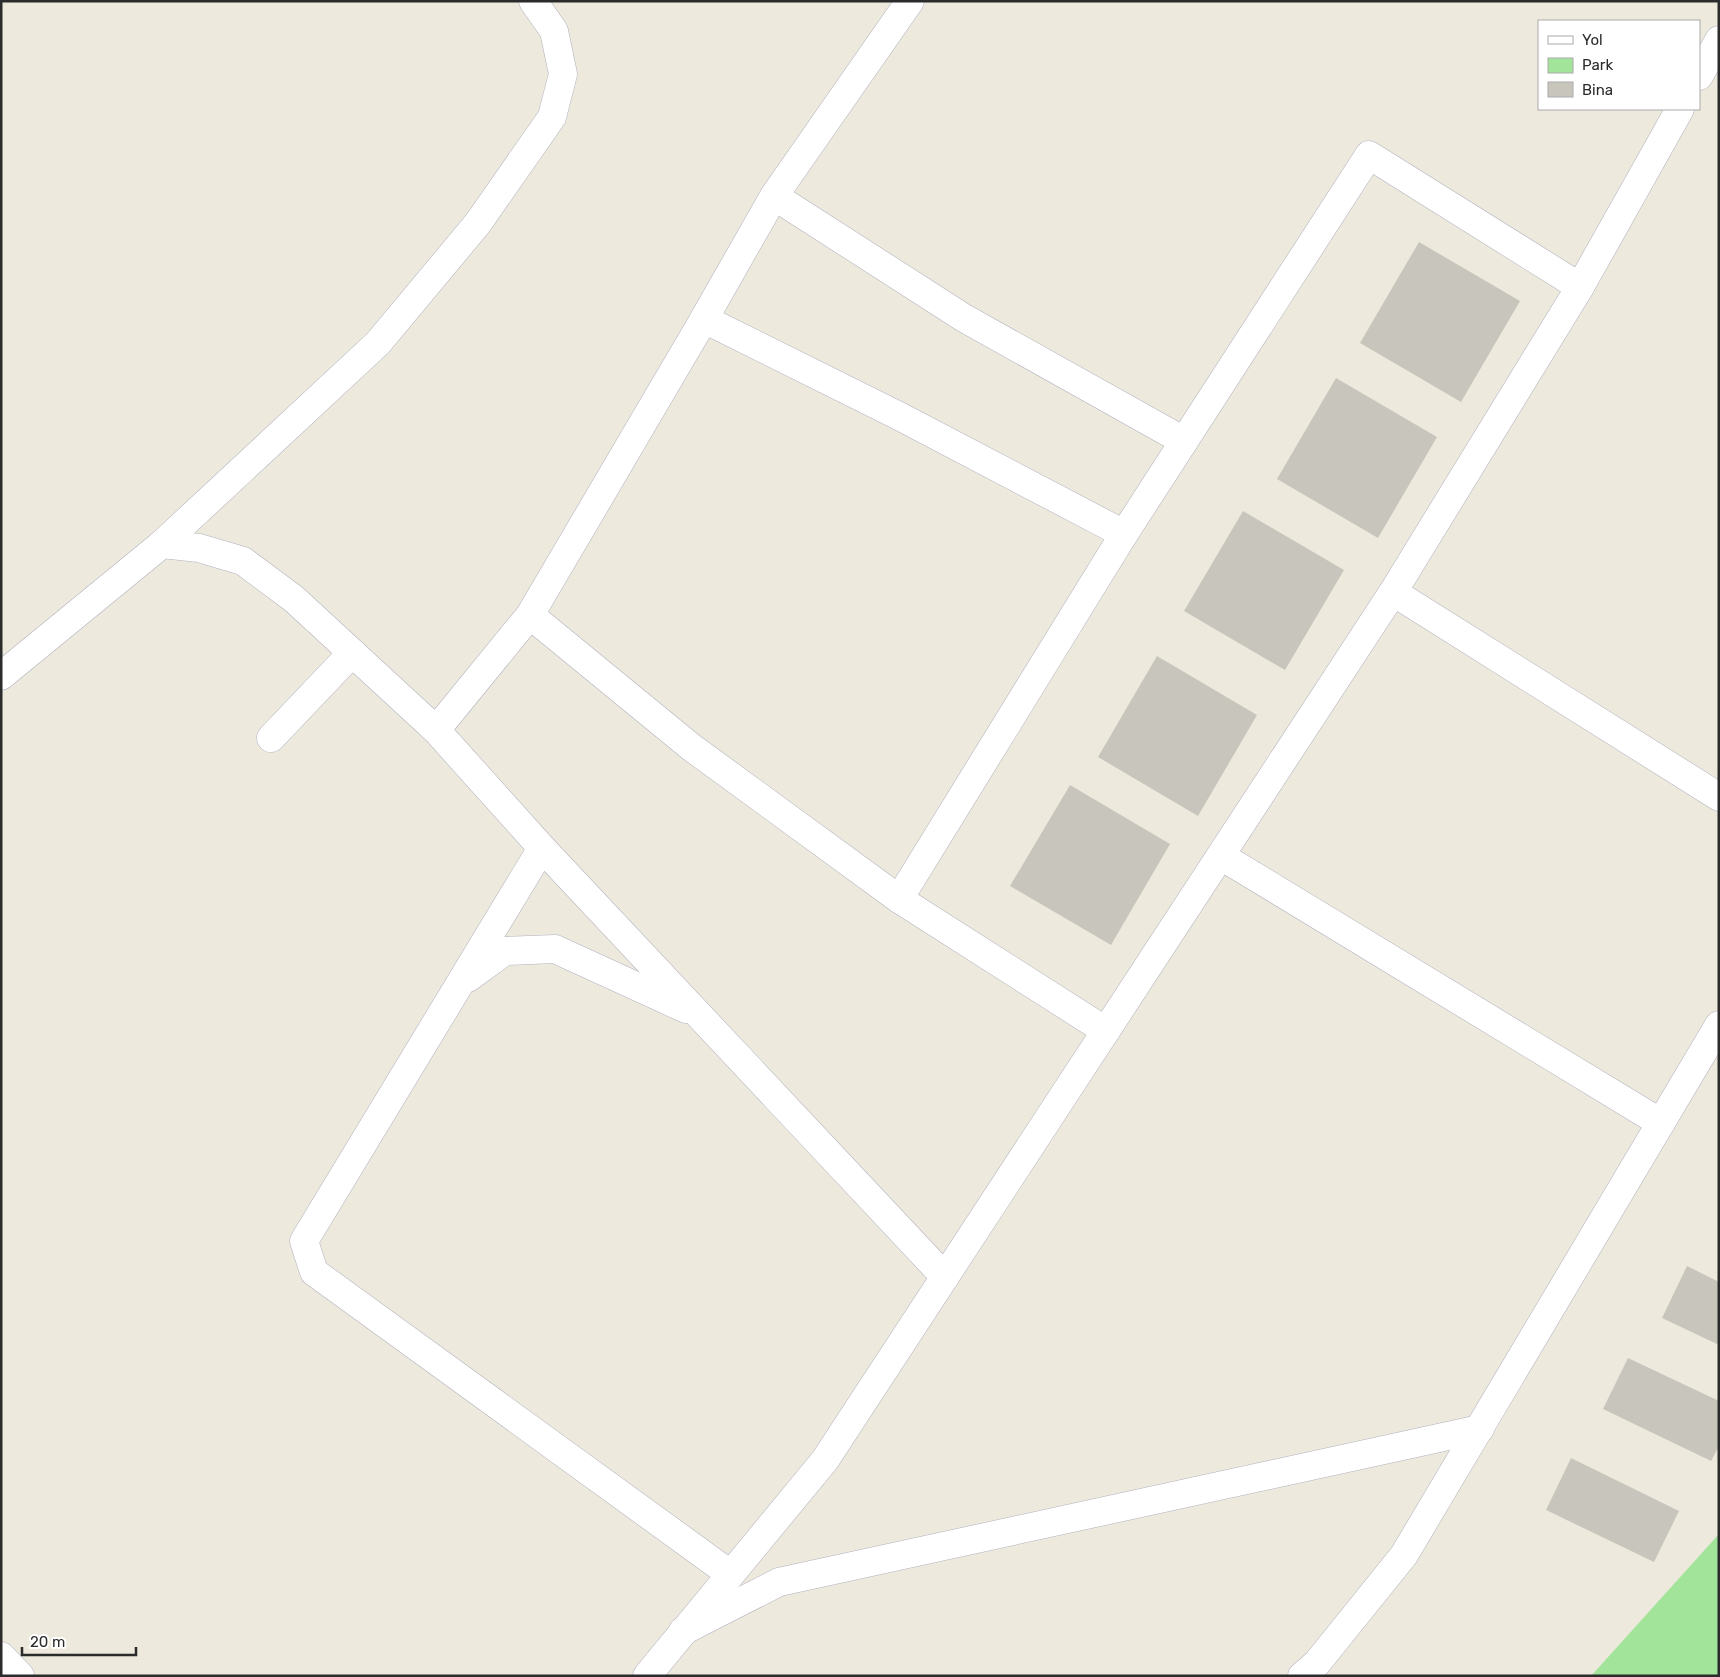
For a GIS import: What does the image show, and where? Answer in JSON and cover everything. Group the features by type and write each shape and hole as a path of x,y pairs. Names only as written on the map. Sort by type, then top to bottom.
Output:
{"street":[{"path":"1,676 162,544 378,343 478,223 552,117 563,74 554,32 533,1"},
{"path":"436,730 530,615 774,196 910,1"},
{"path":"1700,74 1719,40"},
{"path":"647,1676 825,1460 1393,592 1580,287 1679,110"},
{"path":"899,899 1124,534 1369,154 1580,287"},
{"path":"774,196 964,318 1184,440"},
{"path":"704,319 899,416 1124,534"},
{"path":"162,544 199,548 243,561 294,599 436,730 542,848 945,1276"},
{"path":"1393,592 1719,797"},
{"path":"530,615 691,747 899,899 1106,1031"},
{"path":"271,738 352,653"},
{"path":"542,848 304,1241 314,1272 730,1574"},
{"path":"1221,856 1661,1123"},
{"path":"459,985 505,952 554,949 699,1016"},
{"path":"1302,1676 1317,1663 1404,1555 1719,1025"},
{"path":"683,1631 779,1582 1480,1430"},
{"path":"1,1656 20,1676"}],"green space":[{"path":"1719,1534 1719,1676 1591,1676"}],"building":[{"path":"1419,242 1520,301 1461,402 1360,343"},
{"path":"1336,378 1437,437 1378,538 1277,479"},
{"path":"1243,511 1344,570 1285,670 1184,611"},
{"path":"1157,656 1257,715 1198,816 1098,757"},
{"path":"1070,785 1170,844 1111,945 1010,886"},
{"path":"1687,1266 1719,1282 1719,1345 1662,1318"},
{"path":"1628,1358 1719,1401 1719,1446 1711,1461 1603,1409"},
{"path":"1571,1458 1679,1511 1654,1562 1546,1510"}]}
